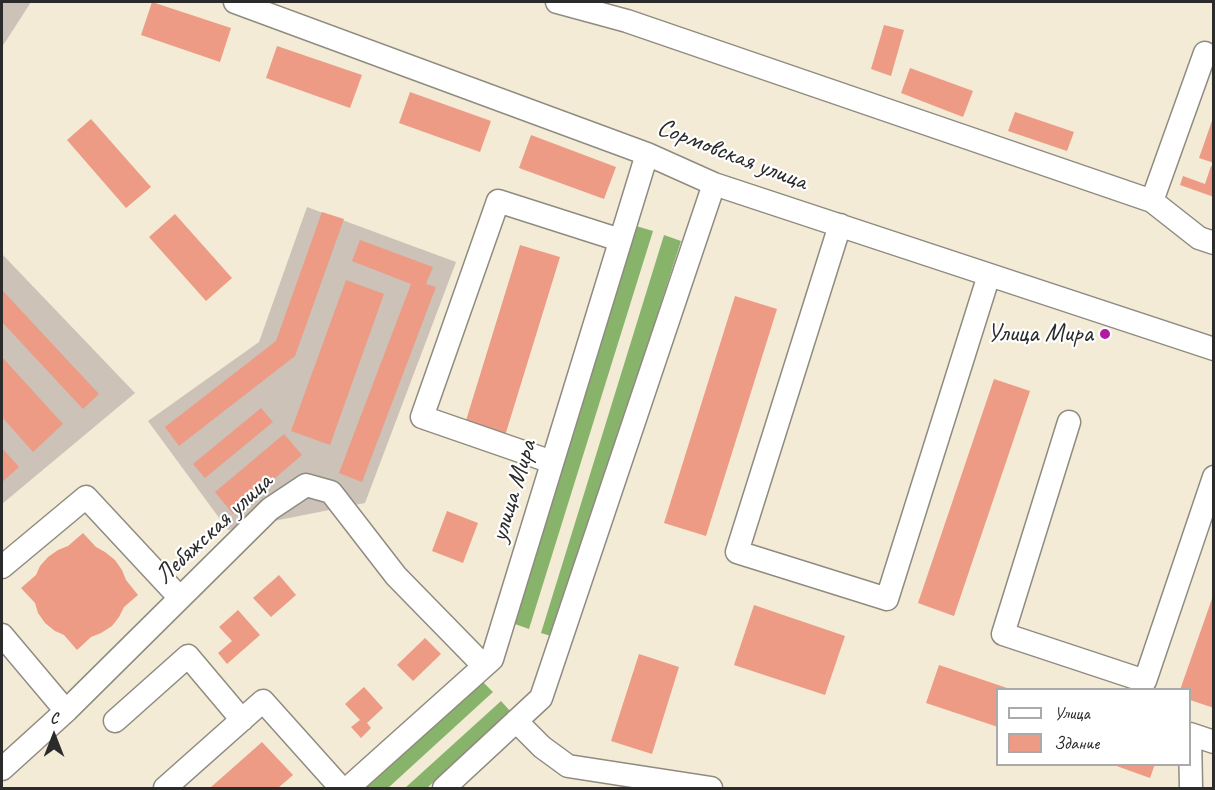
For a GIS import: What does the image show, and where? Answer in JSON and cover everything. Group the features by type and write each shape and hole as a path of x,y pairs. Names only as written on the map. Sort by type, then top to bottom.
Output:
{"street":[{"name":"Сормовская улица","path":"235,2 647,154 714,184 1214,349"},
{"path":"557,2 627,21 1152,201 1199,238 1214,243"},
{"path":"1152,201 1205,53"},
{"name":"улица Мира","path":"348,789 492,659 647,154"},
{"path":"444,789 541,698 714,184"},
{"path":"552,462 422,417 498,201 620,240"},
{"path":"840,225 737,552 887,599 989,275"},
{"path":"1069,422 1003,634 1145,685 1214,477"},
{"name":"Лебяжская улица","path":"6,757 66,711 270,509 306,485 331,492 396,576 484,666"},
{"path":"2,567 86,497 180,598"},
{"path":"2,635 66,711"},
{"path":"114,722 188,656 242,720"},
{"path":"165,789 263,701 342,789"},
{"path":"516,721 542,747 568,766 711,789"},
{"path":"1191,734 1214,742"},
{"path":"1191,766 1191,789"}],"shaded area":[{"path":"2,2 31,2 2,47"},
{"path":"307,207 456,262 365,503 228,530 148,421 259,342"},
{"path":"2,254 135,393 2,504"}],"green space":[{"path":"636,226 653,231 529,629 512,623"},
{"path":"664,235 681,241 554,637 541,633"},
{"path":"483,682 493,692 388,788 366,788"},
{"path":"501,701 510,711 427,788 405,788"}],"building":[{"path":"152,2 231,28 220,62 141,35"},
{"path":"884,25 904,30 891,76 871,69"},
{"path":"277,46 362,75 350,108 266,78"},
{"path":"910,68 973,91 963,117 901,93"},
{"path":"410,92 491,121 480,152 399,123"},
{"path":"1015,112 1074,132 1067,151 1008,131"},
{"path":"1214,118 1214,163 1199,158"},
{"path":"91,119 151,187 126,208 67,140"},
{"path":"531,135 616,167 604,199 519,168"},
{"path":"1211,166 1214,167 1214,197 1180,185 1183,176 1205,184"},
{"path":"322,212 344,219 295,356 179,446 165,427 276,341"},
{"path":"175,214 232,278 206,301 149,237"},
{"path":"360,240 433,267 426,284 436,287 362,482 339,473 411,284 352,261"},
{"path":"520,245 560,257 504,439 464,427"},
{"path":"346,280 384,294 330,445 291,431"},
{"path":"2,290 99,394 83,409 2,322"},
{"path":"735,296 777,309 706,536 664,523"},
{"path":"2,357 63,424 33,452 2,417"},
{"path":"994,379 1030,391 954,616 918,603"},
{"path":"261,408 273,422 205,478 193,464"},
{"path":"284,434 302,455 233,514 215,492"},
{"path":"2,448 19,467 2,482"},
{"path":"447,511 478,523 463,563 432,551"},
{"path":"83,533 96,547 115,560 138,595 124,607 112,626 91,637 77,650 64,635 45,623 35,603 21,588 36,575 48,557 68,546"},
{"path":"279,575 296,595 271,617 253,598"},
{"path":"1214,593 1214,708 1191,700 1191,688 1181,688"},
{"path":"754,605 845,636 825,695 734,665"},
{"path":"238,610 260,635 227,664 218,653 232,641 219,627"},
{"path":"425,638 441,654 413,681 397,665"},
{"path":"639,654 679,667 652,754 611,741"},
{"path":"939,665 1007,688 996,688 996,726 926,703"},
{"path":"364,687 383,708 367,723 371,728 361,738 351,727 360,720 345,704"},
{"path":"262,742 293,775 278,788 210,788"},
{"path":"1117,766 1154,766 1150,778"}],"place":[{"name":"Улица Мира","path":"1105,334"}]}
